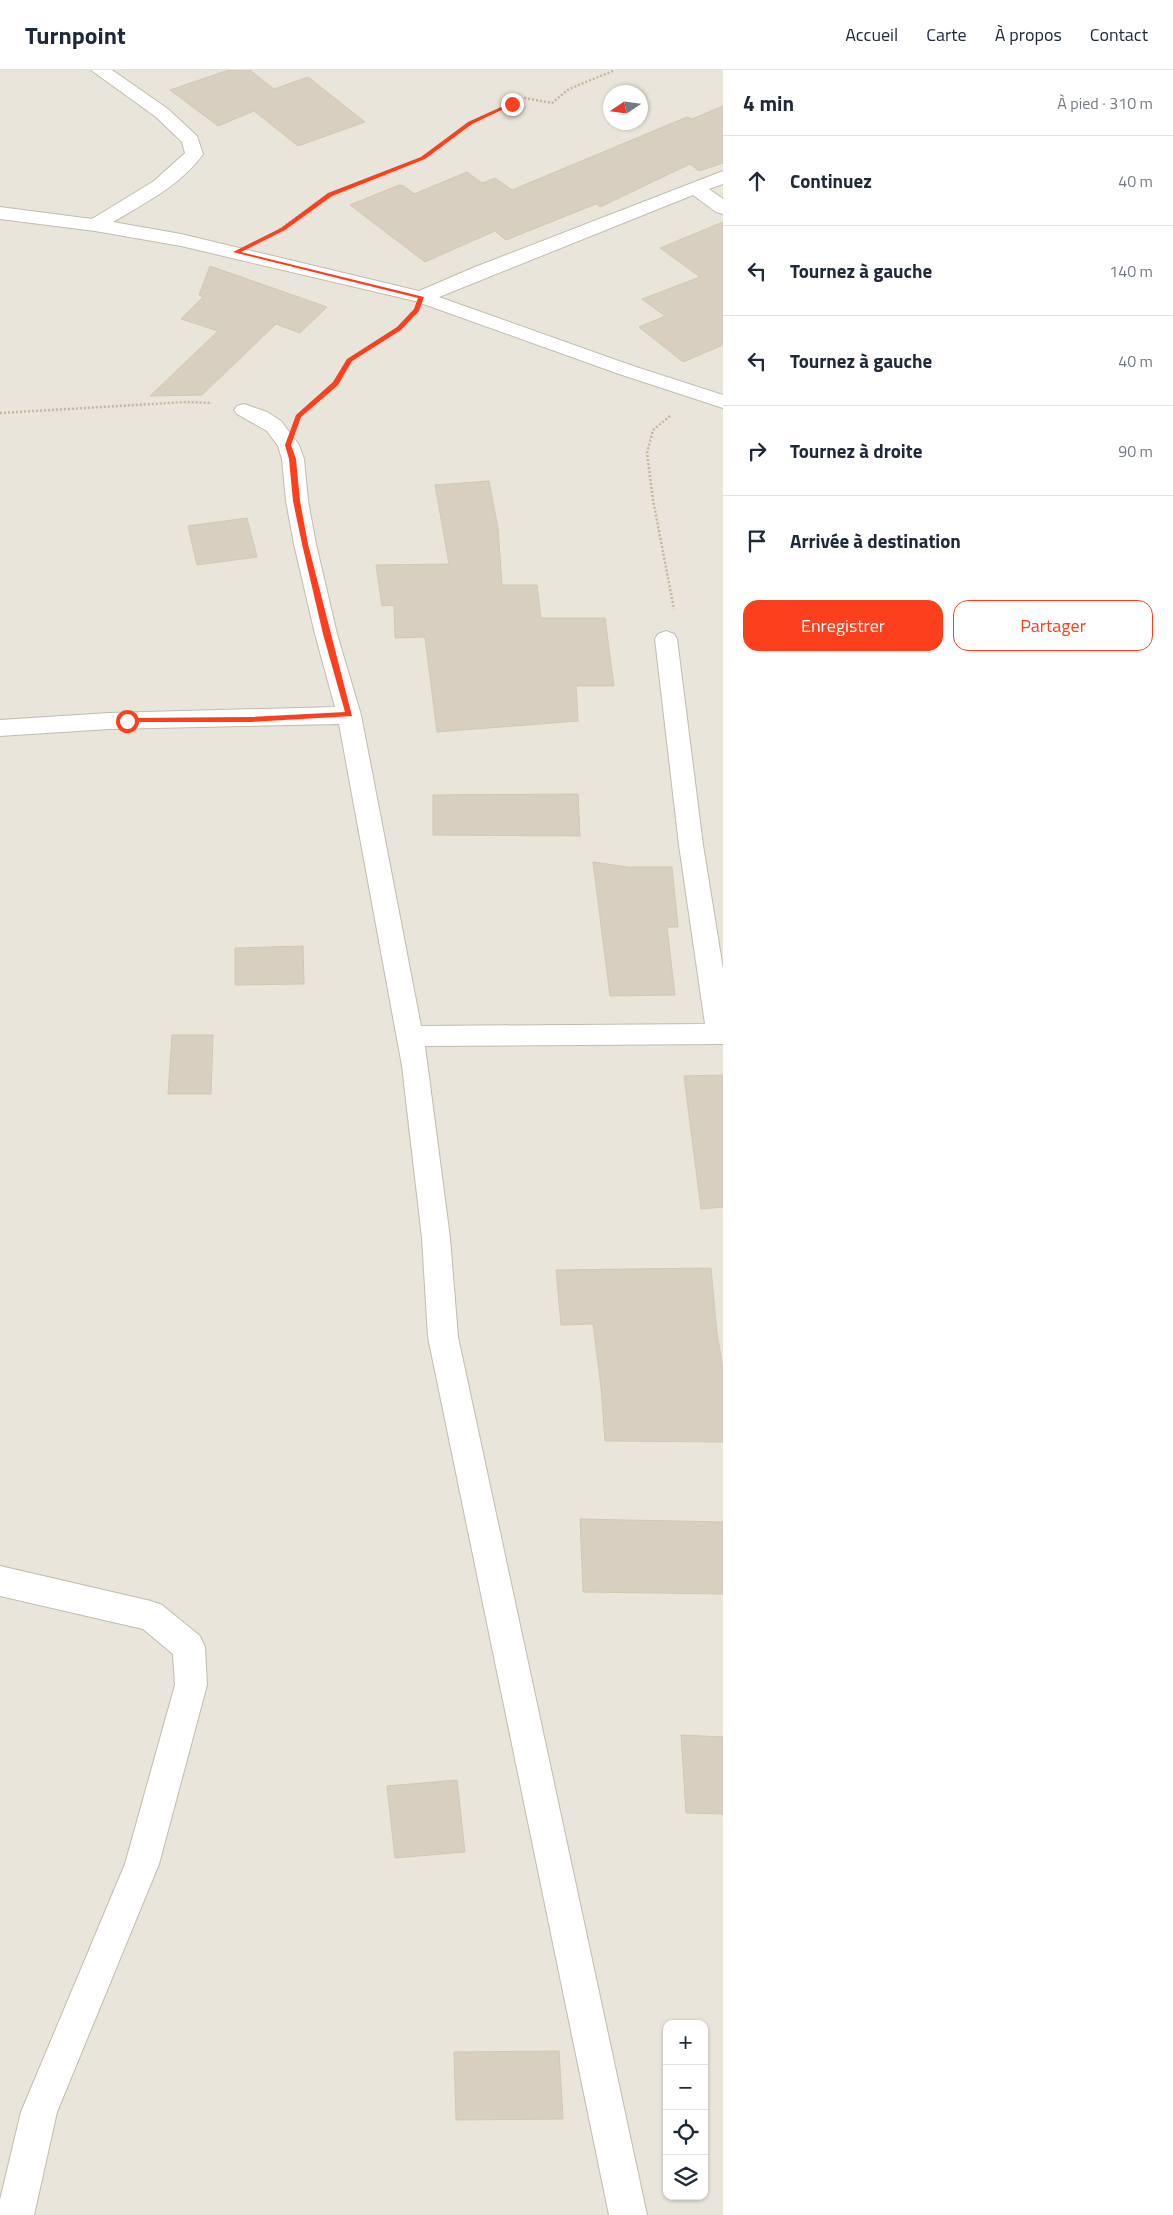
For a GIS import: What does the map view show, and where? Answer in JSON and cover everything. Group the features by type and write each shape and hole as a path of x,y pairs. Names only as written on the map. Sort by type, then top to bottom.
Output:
{"street":[{"path":"95,225 166,180 185,166 194,154 191,140 162,113 100,70"},
{"path":"421,297 482,271 723,177"},
{"path":"694,188 723,208"},
{"path":"0,213 95,225 181,240 421,297 698,395 723,402"},
{"path":"244,410 274,426 288,445 292,459 305,544 326,634 349,714 410,1036 436,1238 443,1337 628,2215"},
{"path":"410,1036 721,1034 690,846 666,639"},
{"path":"0,728 109,721 250,719 349,714"},
{"path":"0,1581 150,1616 189,1647 191,1686 142,1864 39,2112 15,2215"}],"path":[{"path":"236,252 283,229 330,194 423,158 470,123 525,98 552,103 569,88 615,70"},
{"path":"288,445 298,416 336,384 350,360 399,329 417,310 421,297"},
{"path":"666,639 677,620 653,500 647,452 653,430 698,395"},
{"path":"0,414 186,402 220,404 244,410"}],"shaded area":[{"path":"0,70 723,70 723,2215 0,2215"}],"building":[{"path":"229,70 250,70 274,89 308,77 365,122 298,146 254,111 218,126 170,90"},
{"path":"723,106 723,163 699,171 690,164 600,207 596,204 506,240 495,231 425,262 350,205 399,185 404,186 414,194 467,172 482,183 495,178 512,190 687,117 692,119"},
{"path":"723,222 723,345 683,362 639,327 665,316 642,299 700,277 660,248"},
{"path":"210,266 327,307 300,333 276,324 202,395 150,396 218,331 181,319 203,297 199,295"},
{"path":"489,481 498,528 502,585 537,585 541,618 605,618 614,686 576,686 578,721 437,732 425,637 395,638 394,605 382,606 376,565 449,564 435,485"},
{"path":"247,518 257,557 197,565 188,526"},
{"path":"578,794 580,836 433,835 433,795"},
{"path":"593,862 628,867 672,867 678,927 667,927 675,995 610,996"},
{"path":"303,946 304,984 235,985 235,948"},
{"path":"172,1035 213,1035 211,1094 168,1094"},
{"path":"723,1075 723,1207 701,1209 684,1076"},
{"path":"711,1268 717,1333 723,1369 723,1442 605,1441 601,1387 593,1324 561,1325 556,1270"},
{"path":"580,1519 723,1522 723,1594 583,1592"},
{"path":"681,1735 723,1737 723,1814 686,1813"},
{"path":"457,1780 465,1852 395,1858 387,1786"},
{"path":"559,2051 563,2119 456,2120 454,2052"}],"route":[{"path":"127,721 250,719 349,714 326,634 305,544 297,501 295,475 288,445 298,416 336,384 350,360 399,329 417,310 421,297 236,252 283,229 330,194 423,158 470,123 512,104"}]}
